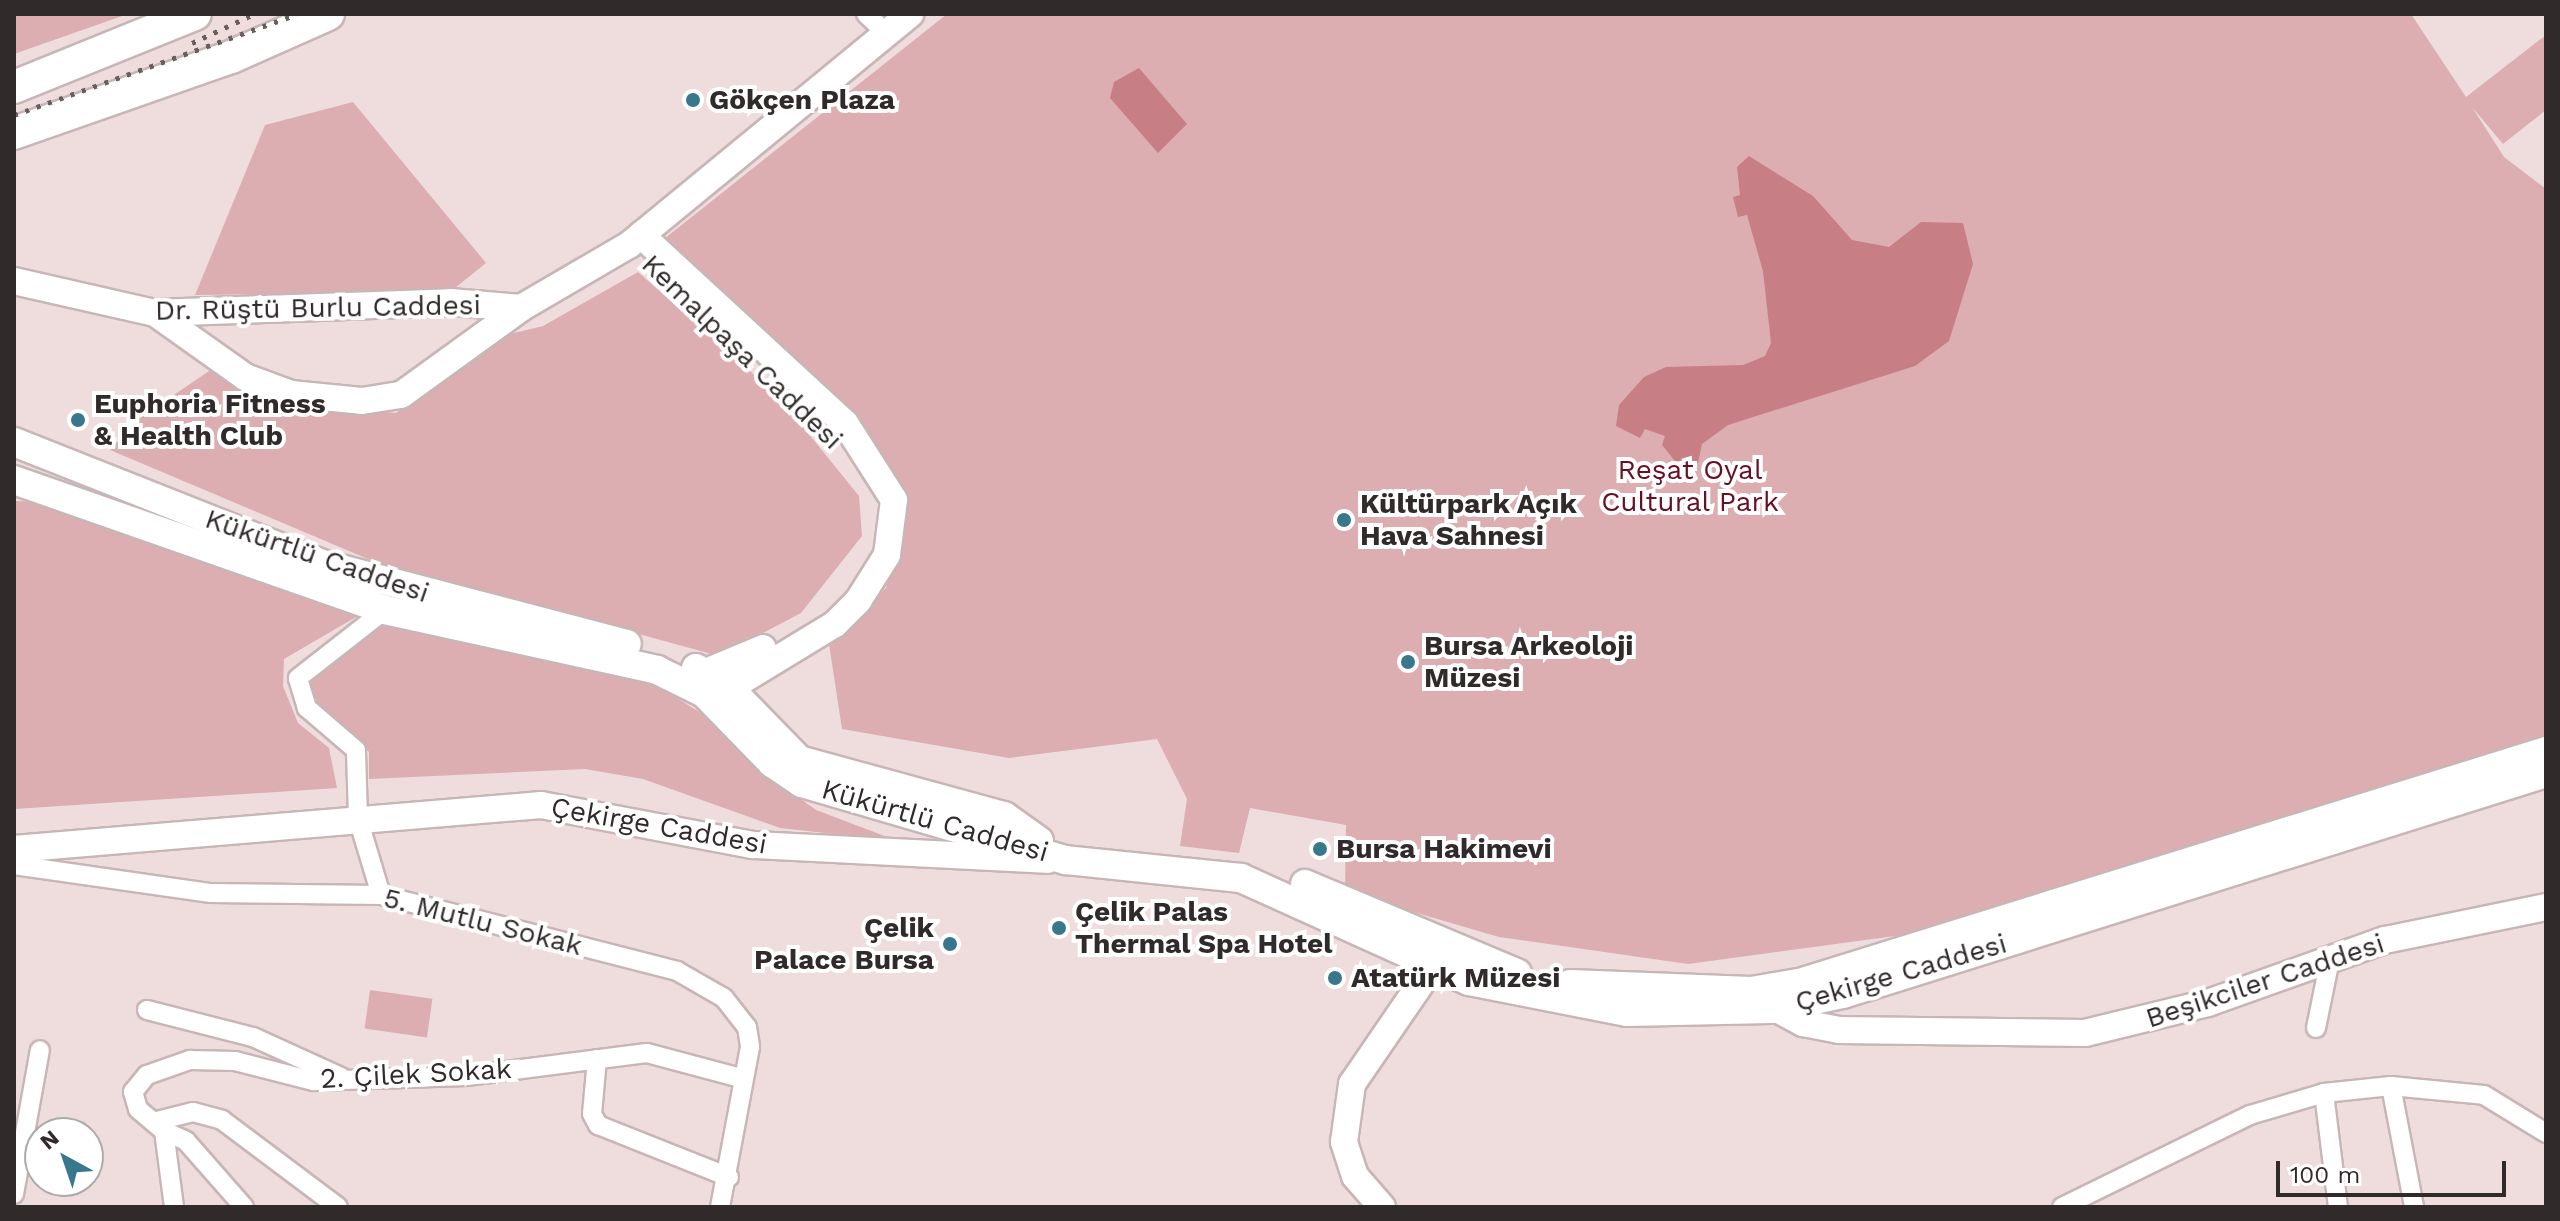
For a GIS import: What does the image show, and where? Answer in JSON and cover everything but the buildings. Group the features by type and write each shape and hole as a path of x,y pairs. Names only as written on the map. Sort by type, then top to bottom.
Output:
{"highway":[{"path":"14,87 195,14"},
{"path":"14,133 231,57 328,14"}],"main road":[{"name":"Dr. Rüştü Burlu Caddesi","path":"14,281 155,313 451,302 521,308 635,240 910,14"},
{"name":"Kemalpaşa Caddesi","path":"635,240 845,423 894,500 887,555 858,601 835,624 724,695 681,680"},
{"path":"155,313 245,377 291,394 362,401 401,395 521,308"},
{"name":"Kükürtlü Caddesi","path":"14,442 322,564 669,655 724,695 799,760 1004,816 1066,860"},
{"name":"Kükürtlü Caddesi","path":"14,480 385,610 681,680 724,695"},
{"path":"14,488 52,491"},
{"name":"Çekirge Caddesi","path":"1066,860 1199,854 1251,862 1470,959 1580,986 1761,1000 1812,979 2546,751"},
{"name":"Çekirge Caddesi","path":"14,849 357,809 541,805 753,845 1066,860 1241,878 1432,967 1469,981 1627,1012 1843,994 2546,773"},
{"name":"Beşikciler Caddesi","path":"1761,1000 1839,1030 2085,1033 2208,1003 2330,959 2546,907"},
{"path":"1382,1207 1355,1176 1344,1142 1352,1084 1432,967 1470,959"}],"street":[{"path":"866,14 885,32"},
{"path":"381,895 357,809 356,750 307,708 298,678 385,610"},
{"name":"5. Mutlu Sokak","path":"14,865 211,893 381,895 677,971 724,998 747,1027 750,1047 741,1078 729,1177 720,1207"},
{"path":"2316,1028 2330,959"},
{"path":"147,1010 253,1037 347,1080"},
{"path":"14,1194 40,1050"},
{"name":"2. Çilek Sokak","path":"160,1126 138,1109 133,1092 147,1075 190,1060 347,1080 647,1053 741,1078"},
{"path":"597,1059 592,1114 598,1125 729,1177"},
{"path":"2391,1086 2414,1207"},
{"path":"2062,1207 2250,1115 2324,1093 2391,1086 2484,1095 2546,1133"},
{"path":"2324,1093 2338,1207"},
{"path":"160,1126 193,1112 222,1120 338,1207"},
{"path":"160,1126 174,1207"},
{"path":"160,1126 186,1141 244,1207"}],"green space":[{"path":"14,14 128,14 14,54"},
{"name":"Reşat Oyal Cultural Park","path":"947,14 2411,14 2466,97 2546,35 2546,110 2503,144 2472,107 2504,157 2546,189 2546,735 1910,934 1688,964 1499,937 1345,892 1346,825 1250,808 1239,853 1180,846 1187,799 1157,739 1009,758 842,729 829,644 886,588 908,513 887,466 664,239"},
{"path":"353,102 486,263 450,292 195,295 265,125"},
{"path":"638,272 778,396 859,496 862,536 801,613 719,656 375,562 110,450 137,420 212,369 327,407 396,413 502,336 543,326"},
{"path":"14,501 50,502 356,617 284,659 283,686 298,723 329,748 337,788 14,809"},
{"path":"385,620 659,687 709,718 757,767 816,810 898,841 780,828 643,779 585,769 369,779 369,752 320,710 308,678"},
{"path":"370,990 432,999 427,1037 365,1029"}],"shaded area":[{"path":"1139,68 1187,124 1158,153 1110,98 1114,82"},
{"path":"1749,156 1813,196 1852,240 1889,247 1921,222 1963,223 1973,264 1949,341 1915,366 1728,425 1702,444 1698,463 1675,461 1662,445 1665,436 1645,429 1640,438 1616,426 1619,405 1644,377 1666,367 1743,365 1765,356 1771,343 1763,271 1747,215 1738,217 1733,197 1740,195 1737,167"}],"railway":[{"path":"192,43 254,14"},
{"path":"14,115 297,14"}],"place":[{"name":"Gökçen Plaza","path":"693,100"},
{"name":"Euphoria Fitness & Health Club","path":"78,420"},
{"name":"Kültürpark Açık Hava Sahnesi","path":"1344,520"},
{"name":"Bursa Arkeoloji Müzesi","path":"1408,662"},
{"name":"Bursa Hakimevi","path":"1320,849"},
{"name":"Çelik Palas Thermal Spa Hotel","path":"1059,928"},
{"name":"Çelik Palace Bursa","path":"950,944"},
{"name":"Atatürk Müzesi","path":"1335,978"}]}
